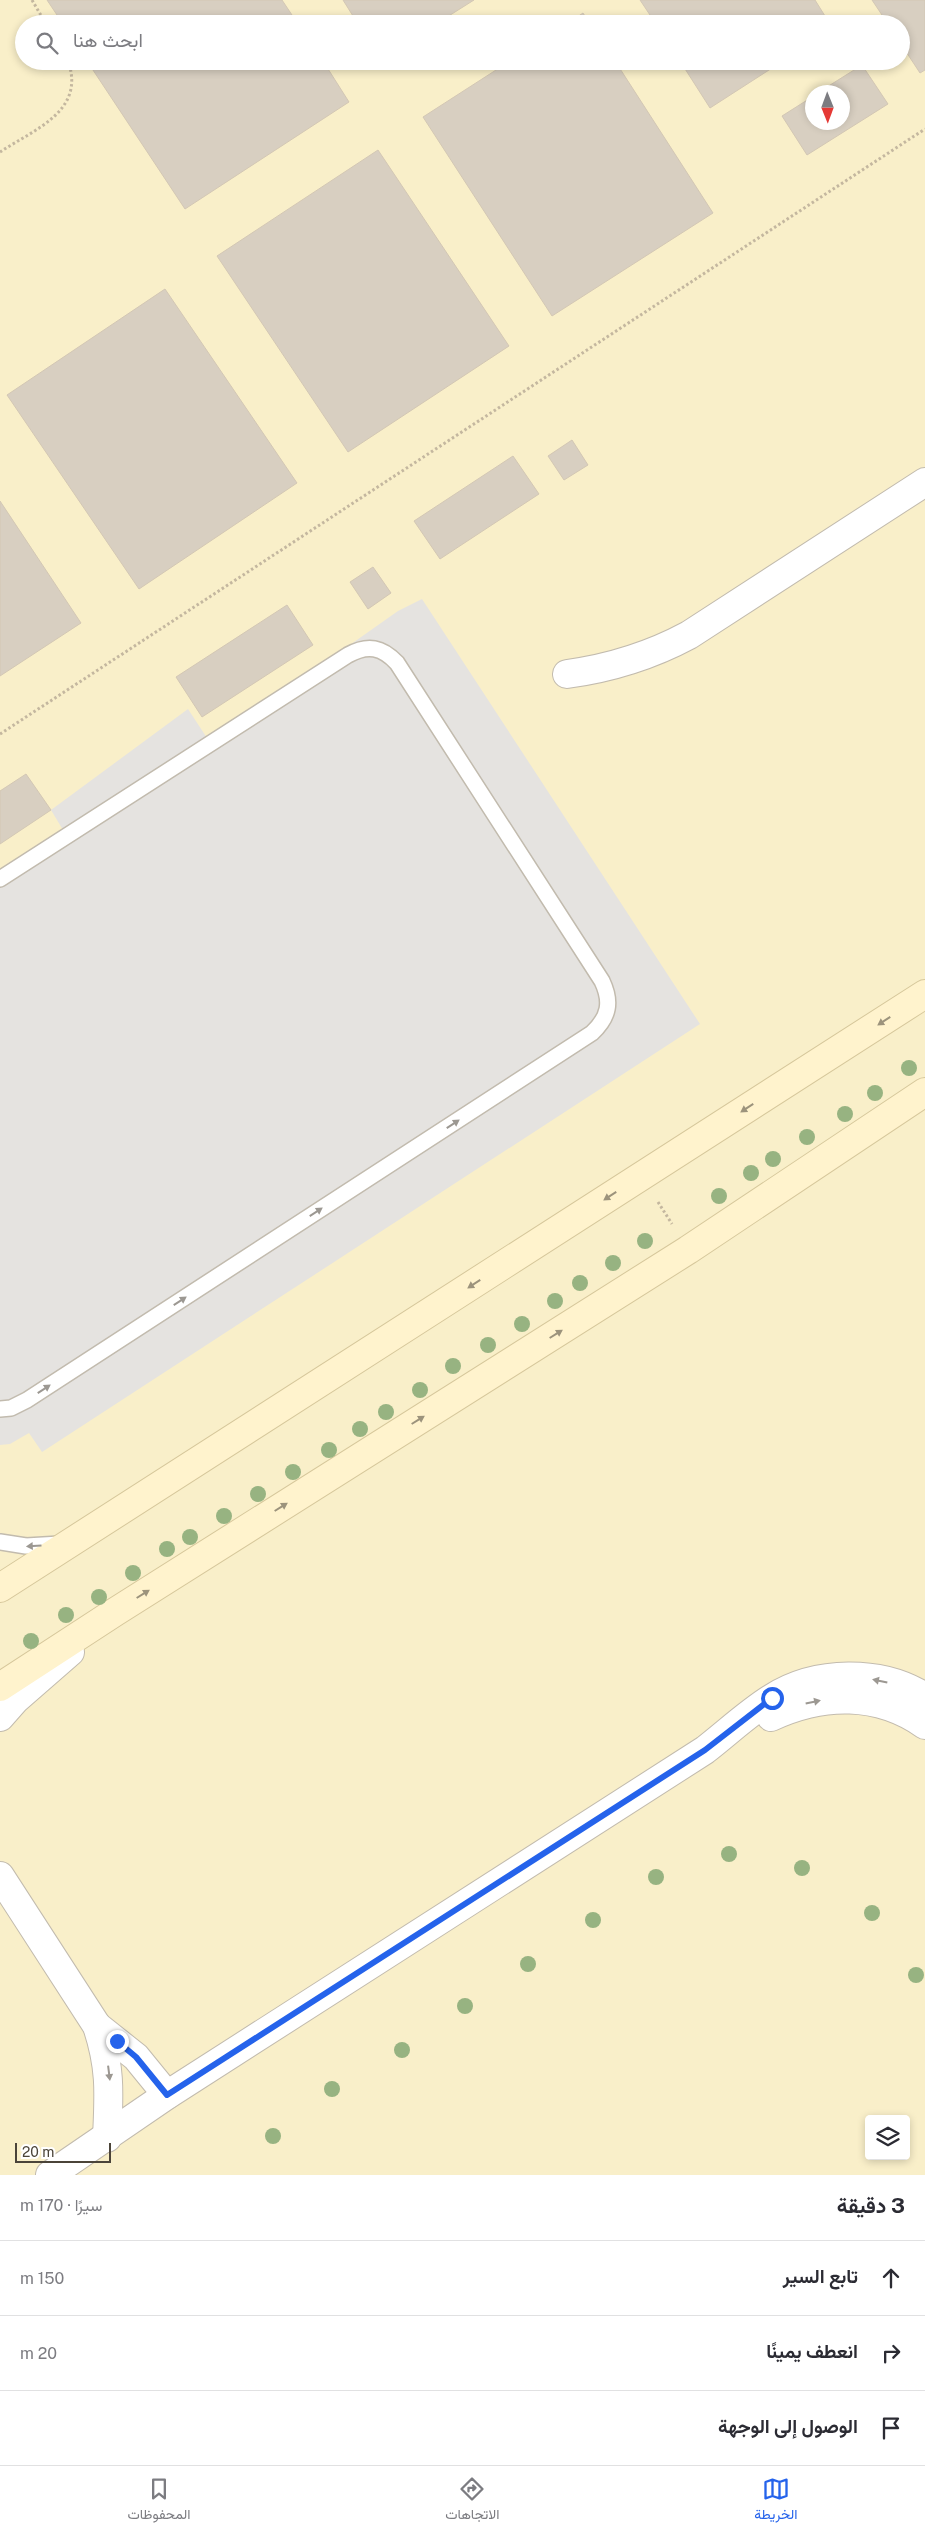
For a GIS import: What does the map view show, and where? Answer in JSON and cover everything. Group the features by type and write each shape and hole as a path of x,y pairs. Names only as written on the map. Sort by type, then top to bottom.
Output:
{"main road":[{"path":"0,1588 925,994"},
{"path":"0,1688 115,1612 688,1250 925,1092"}],"street":[{"path":"567,674 630,661 661,650 690,635 925,482"},
{"path":"0,1717 15,1700 115,1612"},
{"path":"50,2175 107,2138 167,2095 705,1750 772,1698 801,1684 832,1678 863,1677 894,1683 922,1705"},
{"path":"0,1876 97,2026 106,2054 110,2082 107,2138"},
{"path":"97,2026 136,2057 167,2095"}],"lane":[{"path":"0,879 348,655 360,648 375,648 388,653 402,671 602,982 608,994 608,1009 603,1023 592,1033 26,1400 11,1408 0,1409"},
{"path":"0,1542 26,1546 69,1543"}],"path":[{"path":"32,0 41,15"},
{"path":"0,152 64,108 72,94 73,76 71,70"},
{"path":"0,734 925,130"},
{"path":"642,1176 688,1250"}],"sand":[{"path":"0,0 925,0 925,2175 0,2175"}],"shaded area":[{"path":"422,599 700,1024 42,1452 29,1433 10,1444 0,1445 0,871 63,830 51,810 188,709 207,738 320,666 398,611"}],"building":[{"path":"47,0 282,0 292,15 57,15"},
{"path":"343,0 474,0 450,15 352,15"},
{"path":"640,0 815,0 824,15 650,15"},
{"path":"872,0 925,0 925,70 920,73 910,58 910,15 882,15"},
{"path":"93,70 329,70 349,102 185,209"},
{"path":"496,70 621,70 713,213 552,316 423,117"},
{"path":"686,70 769,70 710,108"},
{"path":"854,70 865,70 888,104 850,128 850,85 830,85"},
{"path":"805,101 805,130 847,130 807,155 782,116"},
{"path":"378,150 509,346 348,452 217,256"},
{"path":"165,289 297,483 139,589 7,395"},
{"path":"572,440 588,465 564,480 548,456"},
{"path":"513,456 539,494 440,559 414,521"},
{"path":"0,501 81,623 0,676"},
{"path":"373,567 391,593 368,609 350,582"},
{"path":"287,605 313,645 202,717 176,677"},
{"path":"26,774 51,810 0,844 0,791"}],"route":[{"path":"117,2041 153,2075 167,2095 705,1750 772,1698"}]}
